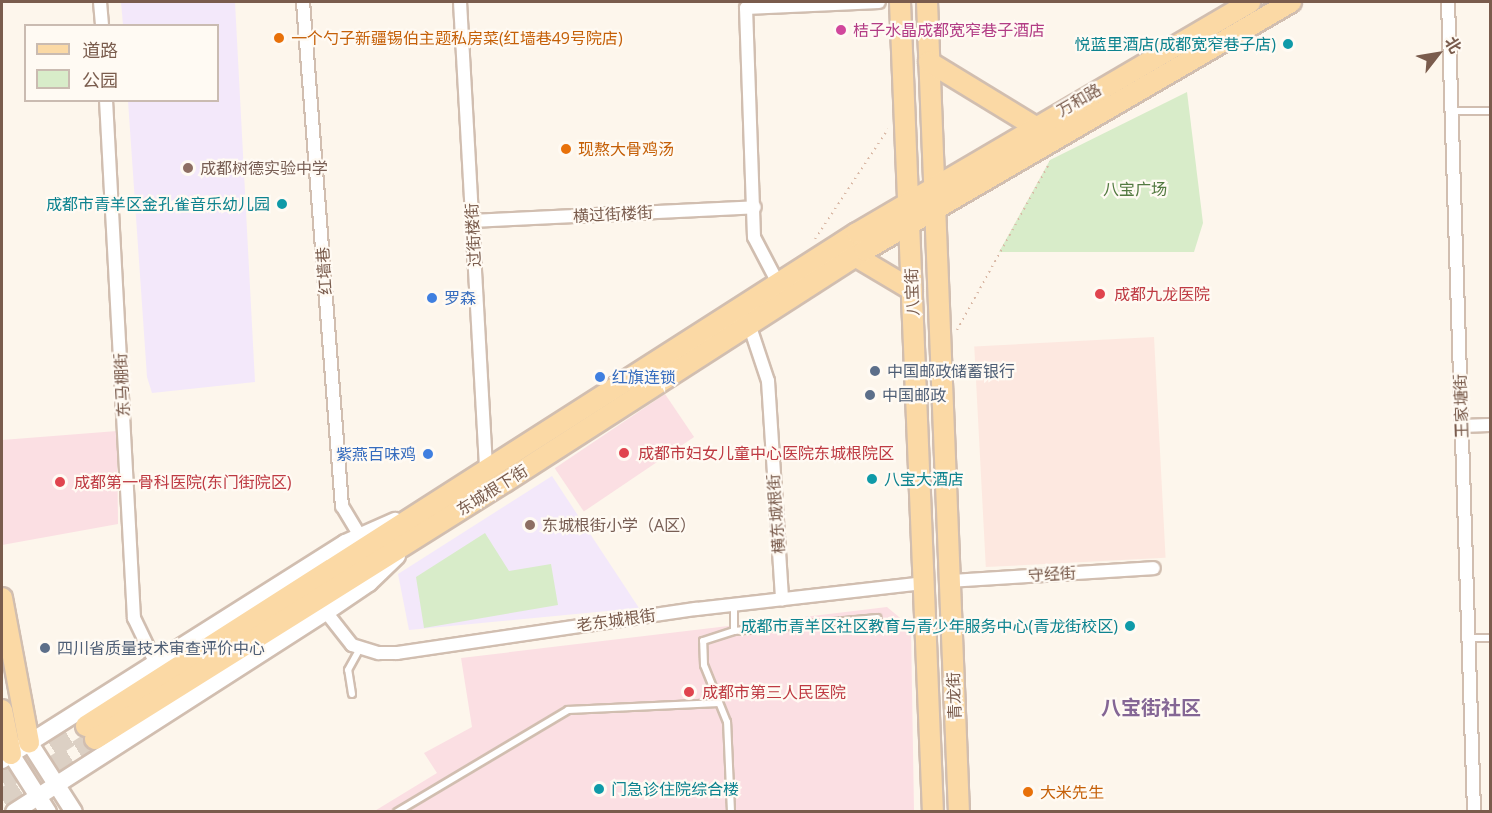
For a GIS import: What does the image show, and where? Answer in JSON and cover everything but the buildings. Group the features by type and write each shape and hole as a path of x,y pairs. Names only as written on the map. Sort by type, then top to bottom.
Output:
{"main road":[{"name":"八宝街","path":"900,2 912,222 912,290 924,583"},
{"name":"八宝街","path":"927,2 937,208 950,581"},
{"name":"万和路","path":"910,201 1034,126 1250,2"},
{"name":"万和路","path":"937,208 1014,160 1291,2"},
{"path":"930,62 1034,126"},
{"name":"东城根下街","path":"412,515 910,201"},
{"name":"东城根下街","path":"425,531 855,256 937,208"},
{"path":"855,256 912,290"},
{"path":"412,515 91,733 425,531"},
{"name":"青龙街","path":"950,581 959,812"},
{"name":"青龙街","path":"924,583 933,812"},
{"path":"2,598 29,742"},
{"path":"2,710 5,755"}],"street":[{"path":"100,2 102,24"},
{"name":"红墙巷","path":"303,2 342,506 360,536"},
{"name":"过街楼街","path":"460,2 486,468"},
{"path":"777,283 754,237 755,207 746,8 879,2"},
{"name":"万和路","path":"1271,13 1299,2"},
{"name":"王家塘街","path":"1448,2 1474,812"},
{"name":"东马棚街","path":"106,102 135,618 156,664"},
{"name":"横过街楼街","path":"472,221 755,207"},
{"name":"横东城根街","path":"749,324 768,381 782,600"},
{"path":"1461,426 1491,425"},
{"name":"东城根下街","path":"5,755 156,664 360,536 412,515"},
{"name":"东城根下街","path":"14,812 369,583 425,531"},
{"name":"守经街","path":"950,581 1154,568"},
{"name":"老东城根街","path":"360,648 398,653 734,604 924,583"},
{"path":"326,612 352,645 360,648"},
{"path":"29,742 74,812"},
{"path":"5,755 48,812"}],"lane":[{"path":"1451,111 1491,111"},
{"path":"734,604 735,631"},
{"path":"731,812 727,722 701,648 703,641 735,631 877,618"},
{"path":"1468,638 1491,638"},
{"path":"352,694 348,670 360,648"},
{"path":"397,812 568,710 719,703"}],"path":[{"path":"812,243 905,104"},
{"path":"941,359 1050,161"}],"shaded area":[{"name":"成都树德实验中学","path":"121,2 235,2 255,382 152,393 147,377 128,102 219,102 219,24 123,24"},
{"path":"1154,337 1166,558 986,567 974,346"},
{"name":"成都市妇女儿童中心医院东城根院区","path":"665,394 694,437 584,511 555,468"},
{"name":"成都第一骨科医院(东门街院区)","path":"117,431 118,524 2,545 2,440"},
{"name":"东城根街小学（A区）","path":"552,476 639,608 409,630 398,574"},
{"name":"成都市第三人民医院","path":"887,607 911,627 914,811 373,812 437,773 424,753 472,727 461,658"}],"green space":[{"name":"八宝广场","path":"1187,92 1203,223 1194,252 999,252 1050,160"},
{"path":"485,533 509,571 551,564 558,605 424,628 416,577"}],"tunnel":[{"path":"2,781 86,726"},
{"path":"2,799 95,739"}],"place":[{"name":"桔子水晶成都宽窄巷子酒店","path":"841,30"},
{"name":"一个勺子新疆锡伯主题私房菜(红墙巷49号院店)","path":"279,38"},
{"name":"悦蓝里酒店(成都宽窄巷子店)","path":"1288,44"},
{"name":"现熬大骨鸡汤","path":"566,149"},
{"name":"成都树德实验中学","path":"188,168"},
{"name":"成都市青羊区金孔雀音乐幼儿园","path":"282,204"},
{"name":"成都九龙医院","path":"1100,294"},
{"name":"罗森","path":"432,298"},
{"name":"中国邮政储蓄银行","path":"875,371"},
{"name":"红旗连锁","path":"600,377"},
{"name":"中国邮政","path":"870,395"},
{"name":"成都市妇女儿童中心医院东城根院区","path":"624,453"},
{"name":"紫燕百味鸡","path":"428,454"},
{"name":"八宝大酒店","path":"872,479"},
{"name":"成都第一骨科医院(东门街院区)","path":"60,482"},
{"name":"东城根街小学（A区）","path":"530,525"},
{"name":"成都市青羊区社区教育与青少年服务中心(青龙街校区)","path":"1130,626"},
{"name":"四川省质量技术审查评价中心","path":"45,648"},
{"name":"成都市第三人民医院","path":"689,692"},
{"name":"门急诊住院综合楼","path":"599,789"},
{"name":"大米先生","path":"1028,792"}],"district":[{"name":"八宝街社区","path":"1151,707"}]}
